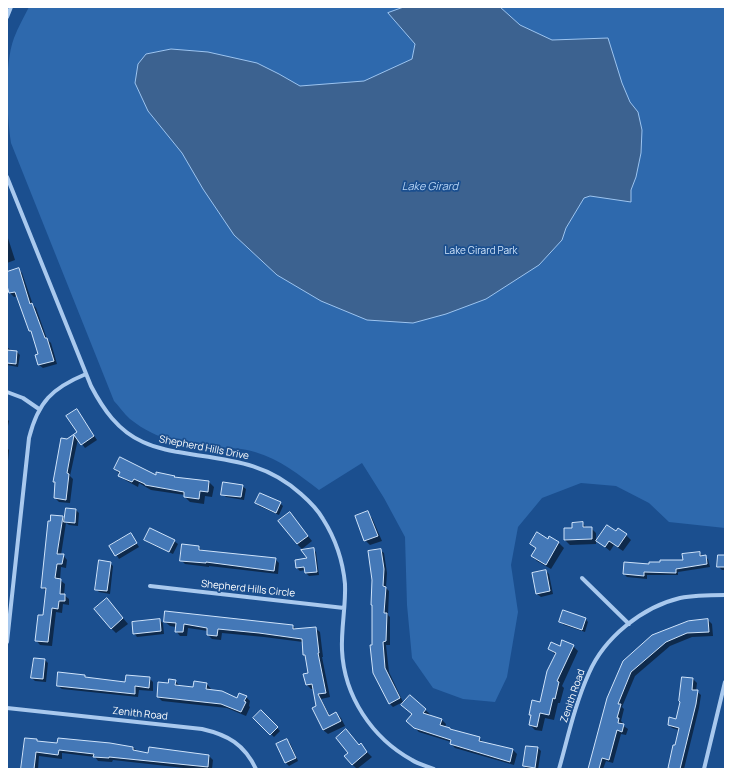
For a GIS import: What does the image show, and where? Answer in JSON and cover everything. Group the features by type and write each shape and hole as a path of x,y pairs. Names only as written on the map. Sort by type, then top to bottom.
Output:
{"street":[{"path":"7,17 12,7"},
{"name":"Shepherd Hills Drive","path":"7,177 86,374 100,403 111,418 125,431 142,442 160,449 248,464 270,472 290,484 308,500 323,518 334,539 341,562 345,584 342,651 345,671 352,694 362,714 376,733 393,748 413,761 434,769"},
{"path":"7,642 29,438 33,424 39,409 59,387 86,374"},
{"path":"7,392 23,398 39,409"},
{"path":"582,578 629,624"},
{"name":"Shepherd Hills Circle","path":"150,586 344,608"},
{"name":"Zenith Road","path":"559,769 589,672 602,651 617,633 656,607 678,599 702,595 725,595"},
{"path":"704,769 725,682"},
{"name":"Zenith Road","path":"7,708 202,729 217,732 242,748 252,760 256,769"}],"green space":[{"name":"Lake Girard Park","path":"29,7 725,7 725,528 669,522 649,503 616,486 581,483 542,498 518,527 511,565 518,612 507,677 495,702 463,699 433,688 412,658 407,605 405,537 384,498 362,463 319,490 281,463 264,455 241,449 172,440 151,433 130,419 114,401 11,143 7,90 9,62 14,38"}],"water":[{"name":"Lake Girard","path":"404,7 500,7 520,25 552,40 608,38 622,83 630,102 638,112 642,130 641,153 636,177 631,190 631,202 590,196 584,198 566,228 562,240 539,265 486,299 446,314 413,323 367,320 321,301 277,275 234,235 203,189 182,153 148,111 135,83 138,64 146,54 171,49 208,52 257,63 300,86 364,81 412,59 415,44 388,13"}],"building":[{"path":"19,268 30,304 32,303 45,338 47,338 54,361 38,365 35,355 38,354 31,331 29,331 15,292 9,293 7,286 7,272"},
{"path":"7,350 17,351 16,364 7,363"},
{"path":"77,409 94,436 81,445 74,435 67,473 69,474 66,500 54,498 55,482 53,482 61,438 67,439 77,432 66,416"},
{"path":"120,457 156,475 156,472 175,476 174,477 209,481 208,492 200,491 199,499 184,497 184,492 145,485 134,479 132,482 118,476 120,472 114,469"},
{"path":"223,482 243,485 241,497 221,495"},
{"path":"260,493 281,502 276,513 255,503"},
{"path":"66,508 76,509 75,523 64,522"},
{"path":"368,511 378,536 364,541 355,516"},
{"path":"290,512 308,536 297,544 278,521"},
{"path":"51,515 63,516 57,554 64,554 62,564 57,564 55,578 61,579 60,594 65,594 65,601 59,601 58,609 52,608 48,642 35,641 38,615 43,615 46,588 41,588 48,521 50,521"},
{"path":"583,522 583,527 592,527 592,539 564,540 564,528 572,528 572,523"},
{"path":"607,525 616,531 618,528 627,534 618,547 609,541 605,547 596,541"},
{"path":"150,528 175,540 169,552 144,540"},
{"path":"537,532 548,539 549,536 559,542 546,565 531,556 536,548 530,544"},
{"path":"131,533 137,543 115,556 109,546"},
{"path":"182,544 199,546 199,550 276,558 274,571 206,562 180,561"},
{"path":"314,548 317,572 305,573 304,567 296,568 295,560 307,558 301,550"},
{"path":"381,549 384,569 383,586 386,587 384,613 387,613 386,641 383,642 385,668 400,698 389,704 373,673 370,645 372,645 372,580 368,551"},
{"path":"700,552 700,556 706,555 707,564 676,569 676,573 644,572 644,576 623,574 624,562 649,564 649,562 660,562 660,560 683,560 682,554"},
{"path":"718,555 725,555 725,567 717,567"},
{"path":"99,560 111,562 107,591 95,590"},
{"path":"546,570 550,591 536,594 532,573"},
{"path":"107,598 123,618 111,629 94,609"},
{"path":"563,610 586,618 582,630 559,622"},
{"path":"165,611 293,625 293,629 316,627 318,653 326,693 318,694 329,716 336,712 341,721 323,730 312,708 316,706 312,684 306,685 303,674 308,673 305,655 303,655 302,639 218,629 217,636 207,635 207,628 184,624 183,632 175,632 176,623 164,622"},
{"path":"160,619 161,631 133,634 132,622"},
{"path":"708,619 709,632 687,633 666,642 631,672 618,704 621,704 617,718 619,718 618,723 624,724 622,732 617,730 609,760 602,758 599,769 588,769 607,698 623,661 652,635 688,621"},
{"path":"562,640 574,645 557,681 559,682 555,699 553,698 549,715 540,713 537,727 529,725 532,700 540,702 547,671 556,653 548,649 551,642 560,646"},
{"path":"34,658 45,659 43,679 31,678"},
{"path":"58,672 125,682 126,675 150,677 149,688 135,686 135,694 57,686"},
{"path":"682,677 693,678 692,690 698,690 680,769 673,769 668,768 673,745 675,745 679,728 668,725 669,717 676,719 680,702"},
{"path":"169,679 176,680 175,685 193,687 194,681 207,683 206,689 222,691 237,698 239,693 247,696 244,701 246,702 241,712 221,704 157,697 158,682 168,683"},
{"path":"410,695 426,709 423,713 442,719 440,725 480,737 479,741 513,749 510,762 450,744 451,740 414,728 406,721 412,714 401,705"},
{"path":"261,710 278,727 270,735 253,718"},
{"path":"346,729 359,745 361,743 367,752 352,765 344,756 348,753 336,738"},
{"path":"25,738 57,743 58,738 110,743 133,747 133,750 148,753 149,747 209,755 208,767 109,757 93,757 94,754 59,750 58,755 36,752 34,769 21,769"},
{"path":"287,739 296,758 285,763 276,744"},
{"path":"526,746 538,747 535,768 523,766"}]}
